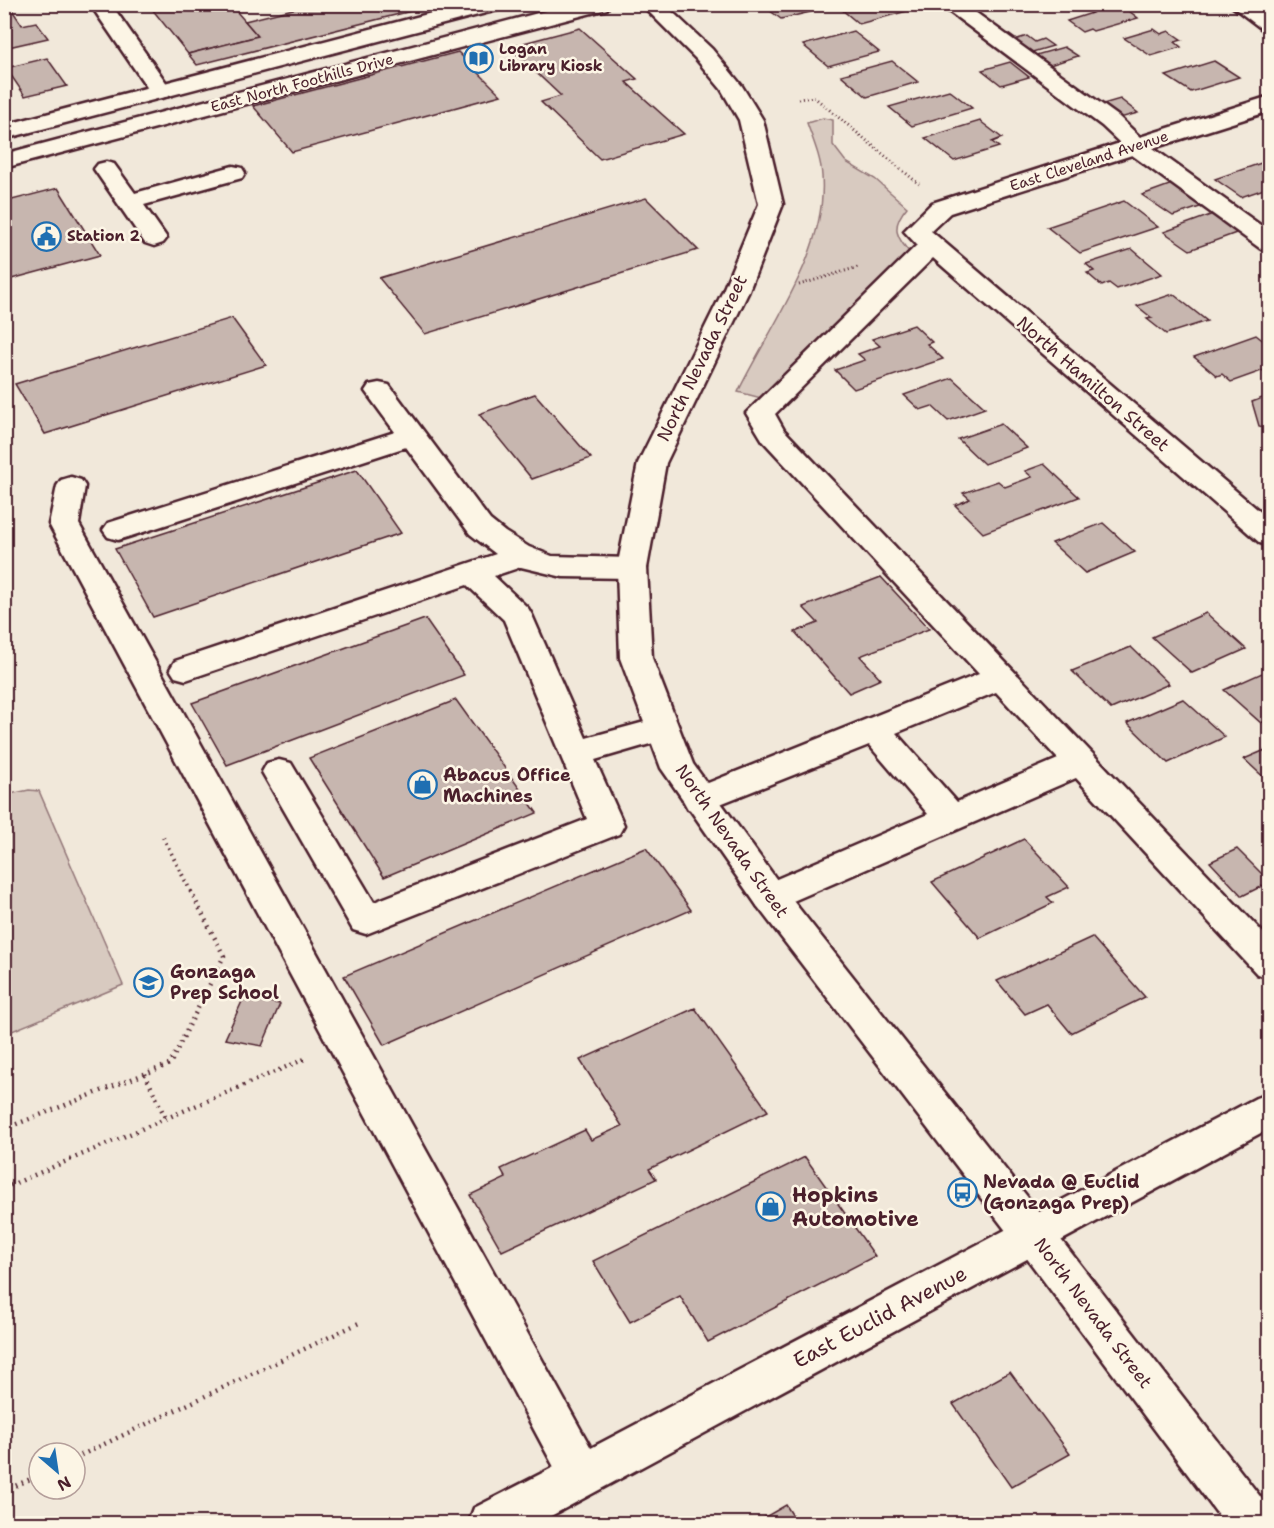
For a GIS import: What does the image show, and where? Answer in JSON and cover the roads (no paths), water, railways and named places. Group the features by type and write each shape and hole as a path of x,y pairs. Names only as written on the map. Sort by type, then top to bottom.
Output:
{"main road":[{"path":"100,4 161,91"},
{"name":"East North Foothills Drive","path":"4,132 493,4"},
{"name":"East North Foothills Drive","path":"4,161 599,4"},
{"name":"North Nevada Street","path":"651,4 704,54 731,86 751,120 771,204 735,293 652,463 632,568 636,658 678,768 770,897 1255,1524"},
{"path":"949,4 1123,131 1135,146 1269,244"},
{"path":"1239,4 1269,24"},
{"name":"East Cleveland Avenue","path":"1001,678 773,435 760,413 924,238 941,208 1269,103"},
{"path":"106,169 154,238"},
{"path":"129,202 233,173"},
{"name":"North Hamilton Street","path":"924,238 1269,536"},
{"path":"379,391 480,527 495,540 522,556 546,565 632,568"},
{"path":"118,531 413,436"},
{"path":"71,486 64,524 582,1475"},
{"path":"186,669 522,556"},
{"path":"279,772 366,920 607,825 517,615 472,573"},
{"path":"700,800 1001,678 1269,964"},
{"path":"576,753 663,729"},
{"path":"874,729 951,818"},
{"path":"770,897 1080,763"},
{"name":"East Euclid Avenue","path":"490,1524 1269,1109"},
{"path":"1255,1524 1269,1516"}],"place":[{"name":"Logan Library Kiosk","path":"478,58"},
{"name":"Station 2","path":"46,236"},
{"name":"Abacus Office Machines","path":"422,785"},
{"name":"Gonzaga Prep School","path":"149,982"},
{"name":"Nevada @ Euclid (Gonzaga Prep)","path":"962,1192"},
{"name":"Hopkins Automotive","path":"771,1207"}]}
